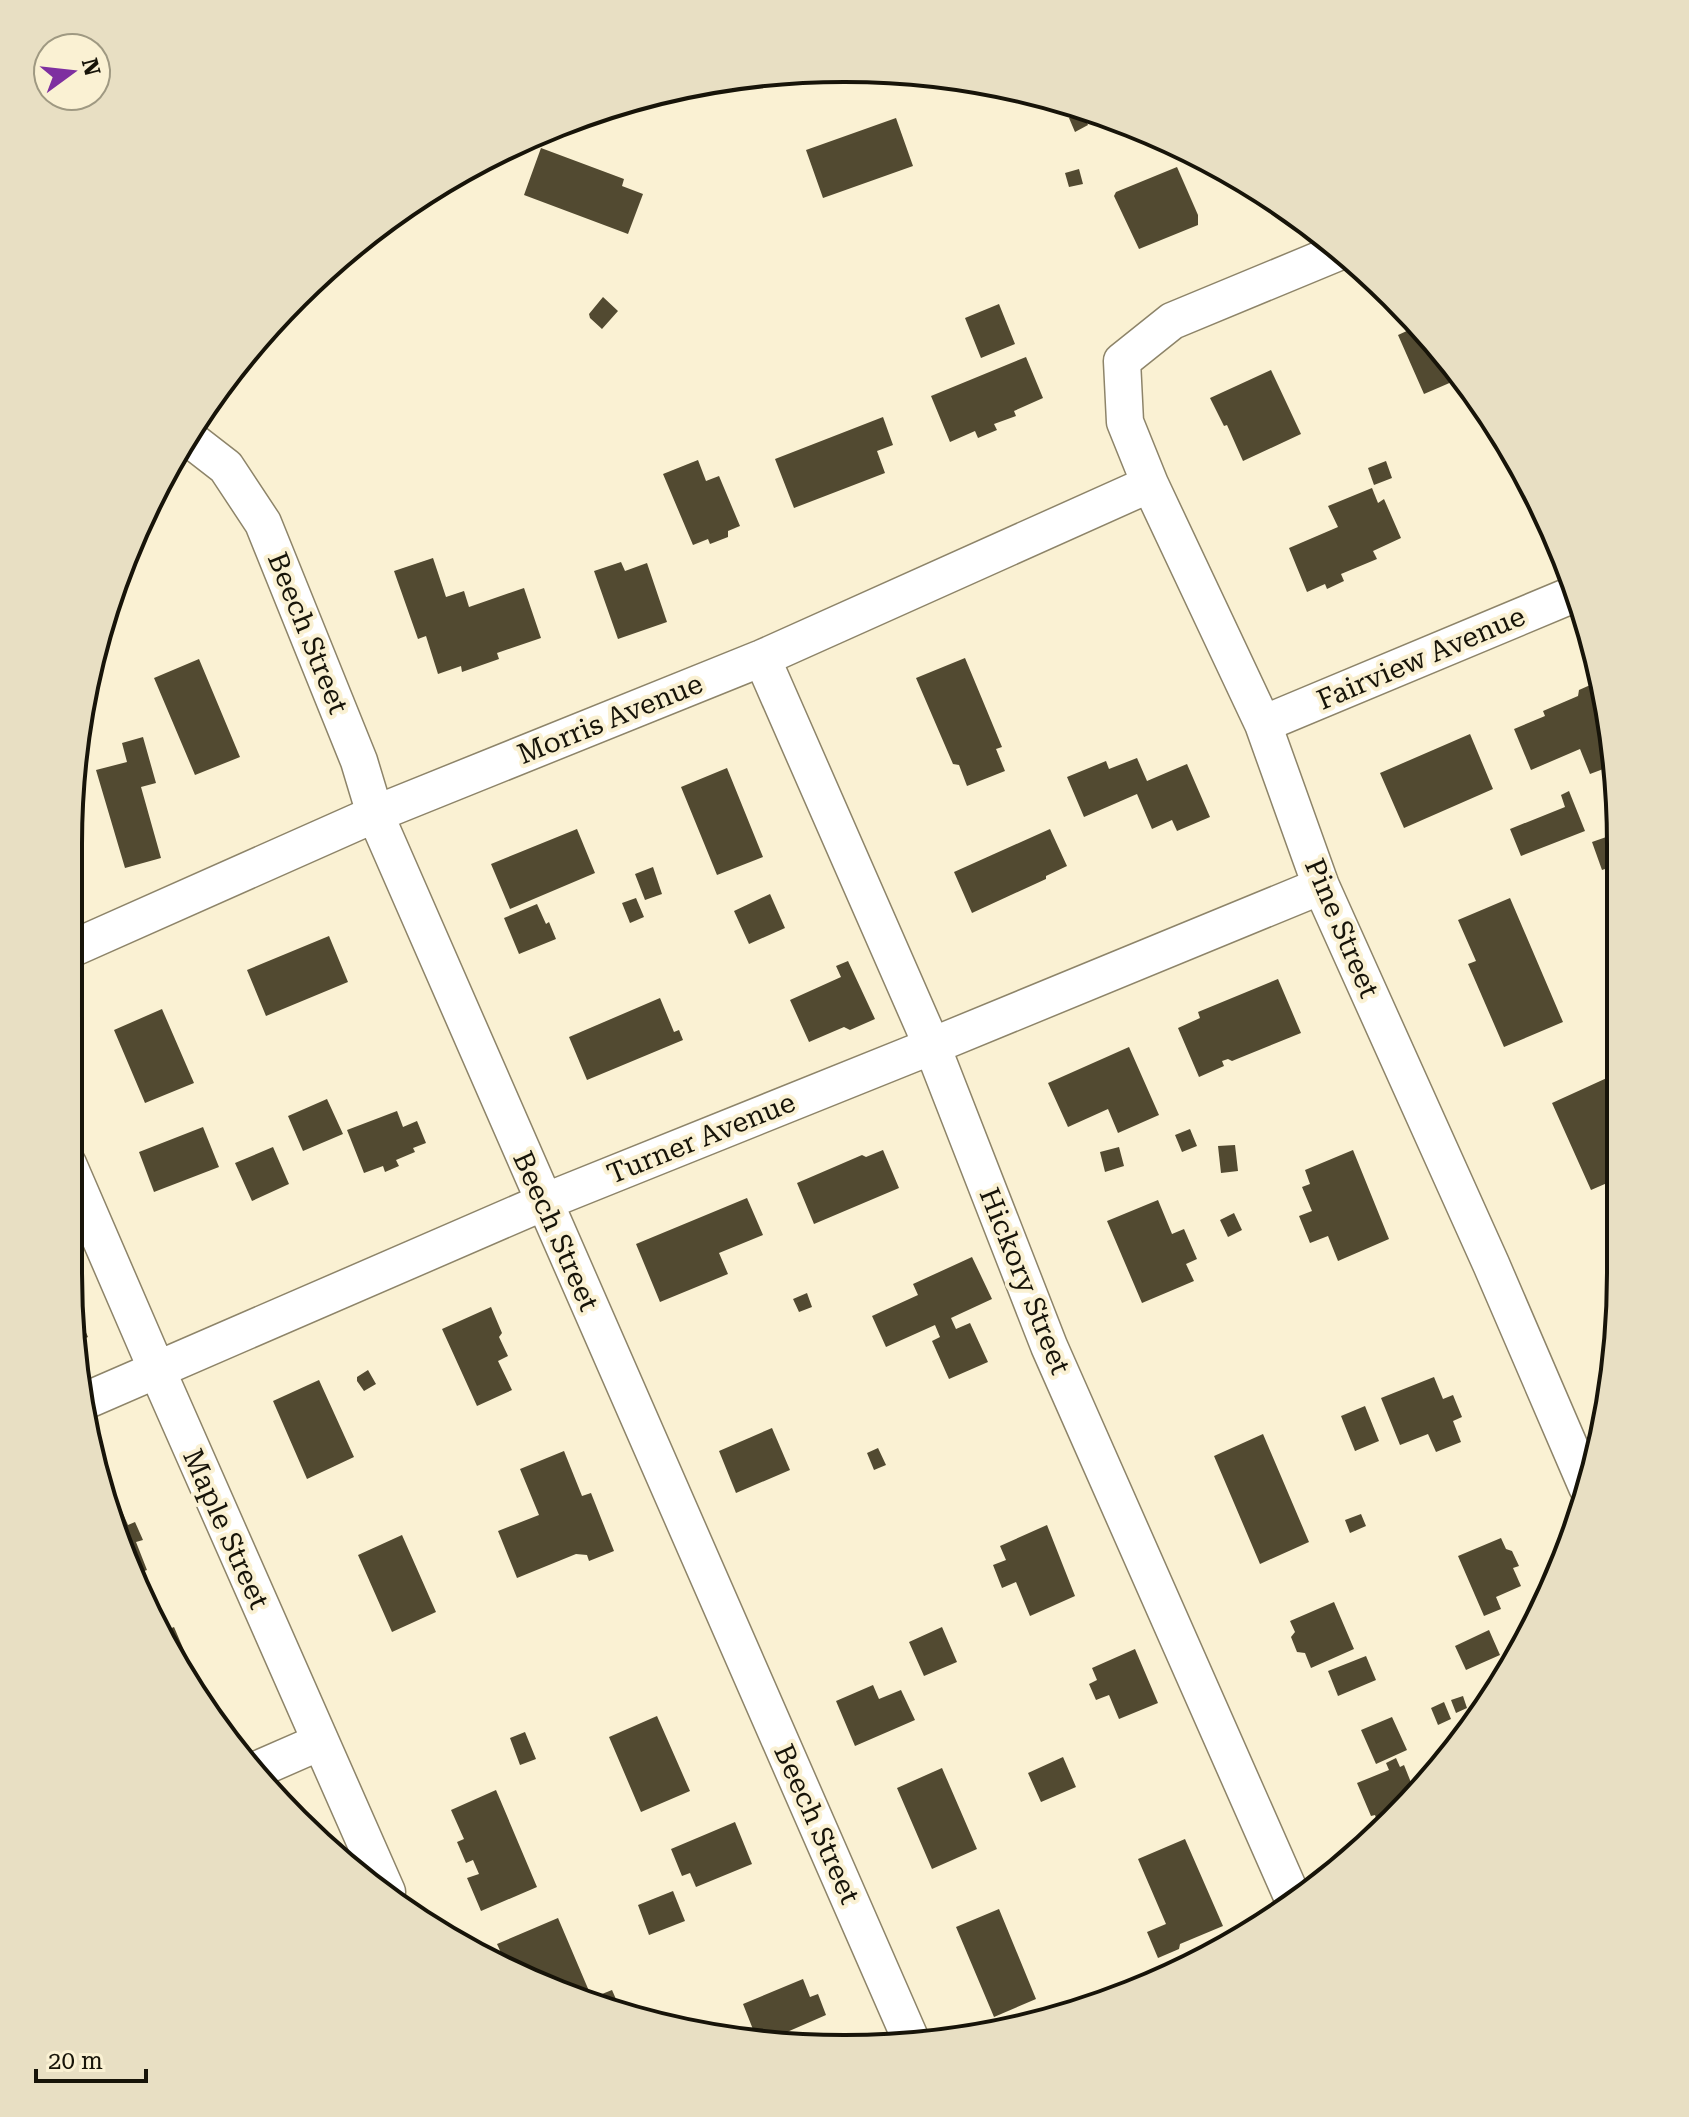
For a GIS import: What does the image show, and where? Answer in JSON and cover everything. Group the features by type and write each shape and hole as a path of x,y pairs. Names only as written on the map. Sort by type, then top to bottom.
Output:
{"street":[{"name":"Pine Street","path":"1329,256 1172,321 1122,361 1125,422 1150,484 1263,724 1321,886 1580,1472"},
{"name":"Beech Street","path":"196,444 226,467 263,523 359,761 375,814 907,2032"},
{"name":"Morris Avenue","path":"82,944 375,814 762,658 1150,484"},
{"name":"Fairview Avenue","path":"1263,724 1566,597"},
{"name":"Hickory Street","path":"762,658 932,1046 1049,1346 1289,1891"},
{"name":"Turner Avenue","path":"93,1397 544,1202 1321,886"},
{"name":"Maple Street","path":"82,1196 380,1877"},
{"path":"264,1766 320,1742"}],"building":[{"path":"896,118 913,166 823,198 806,150"},
{"path":"1069,118 1086,121 1088,125 1075,132"},
{"path":"541,148 624,179 622,186 643,194 628,234 524,195"},
{"path":"1177,167 1198,215 1198,225 1139,249 1114,196 1116,192"},
{"path":"1079,169 1083,184 1069,187 1065,173"},
{"path":"603,297 618,311 602,329 589,314"},
{"path":"999,304 1015,344 981,358 965,318"},
{"path":"1408,331 1451,382 1424,394 1398,335"},
{"path":"1026,357 1043,398 1014,411 1016,416 994,424 997,430 978,438 975,431 950,442 931,396"},
{"path":"1271,370 1301,434 1243,461 1227,425 1224,426 1210,398"},
{"path":"883,417 893,445 877,451 885,473 794,508 775,459"},
{"path":"698,460 706,481 719,476 740,526 728,531 728,537 710,544 708,539 693,545 663,474"},
{"path":"1386,461 1392,478 1374,485 1368,468"},
{"path":"1372,488 1378,503 1384,499 1401,538 1373,551 1377,559 1341,574 1344,581 1327,589 1325,584 1307,592 1289,548 1338,527 1328,506"},
{"path":"433,558 446,597 464,591 469,607 524,588 541,638 497,653 499,659 462,672 461,666 438,674 426,636 418,639 394,571"},
{"path":"621,562 625,571 647,563 667,622 618,639 594,571"},
{"path":"965,658 1002,747 996,749 1005,771 967,786 959,765 953,764 916,678"},
{"path":"199,659 240,757 195,775 154,678"},
{"path":"1590,685 1602,769 1590,774 1580,749 1531,770 1514,729 1545,716 1543,711 1578,696 1579,690"},
{"path":"1470,734 1493,789 1404,828 1380,773"},
{"path":"143,737 156,783 141,787 161,858 125,868 96,770 127,762 122,743"},
{"path":"1137,758 1147,781 1187,764 1210,817 1177,831 1172,820 1152,829 1137,794 1084,817 1067,777 1106,761 1109,769"},
{"path":"727,768 763,857 717,875 681,787"},
{"path":"1569,791 1585,831 1521,856 1510,829 1565,807 1561,795"},
{"path":"577,829 595,873 510,909 491,864"},
{"path":"1050,829 1067,866 972,913 954,872"},
{"path":"1607,837 1607,868 1602,870 1592,842"},
{"path":"653,867 662,894 645,900 635,874"},
{"path":"770,894 785,928 749,944 734,911"},
{"path":"636,898 644,917 630,923 622,903"},
{"path":"1510,898 1563,1022 1504,1047 1468,964 1476,961 1458,920"},
{"path":"537,904 556,939 519,954 504,918"},
{"path":"329,936 348,982 266,1016 247,970"},
{"path":"848,961 875,1019 850,1030 844,1027 809,1042 790,1000 841,977 836,966"},
{"path":"1278,979 1301,1033 1232,1061 1222,1061 1224,1066 1199,1077 1178,1028 1200,1018 1198,1012"},
{"path":"660,998 674,1032 679,1030 683,1040 587,1080 569,1037"},
{"path":"162,1009 194,1083 145,1103 114,1030"},
{"path":"1129,1047 1159,1115 1118,1133 1108,1109 1068,1127 1048,1083"},
{"path":"1607,1078 1607,1183 1591,1190 1552,1103"},
{"path":"327,1099 343,1134 303,1151 288,1116"},
{"path":"397,1111 403,1127 417,1121 426,1143 413,1148 415,1152 396,1160 399,1166 385,1172 383,1166 364,1173 347,1130"},
{"path":"203,1127 219,1167 154,1192 139,1152"},
{"path":"1190,1129 1197,1146 1182,1152 1175,1135"},
{"path":"1235,1145 1238,1171 1221,1173 1218,1146"},
{"path":"273,1147 289,1184 252,1201 235,1163"},
{"path":"1119,1147 1124,1166 1105,1172 1100,1152"},
{"path":"883,1150 899,1188 814,1224 797,1183 862,1155 866,1157"},
{"path":"1353,1150 1389,1239 1338,1261 1328,1236 1310,1243 1299,1216 1312,1211 1302,1187 1310,1184 1305,1170"},
{"path":"747,1198 763,1235 719,1253 728,1274 660,1302 636,1244"},
{"path":"1158,1200 1172,1234 1184,1229 1197,1259 1186,1264 1194,1281 1142,1303 1107,1221"},
{"path":"1234,1213 1242,1230 1228,1237 1220,1220"},
{"path":"972,1257 992,1299 951,1318 956,1329 970,1323 988,1362 949,1379 932,1341 940,1337 935,1325 886,1347 872,1316 918,1295 913,1284"},
{"path":"807,1293 812,1307 799,1312 793,1299"},
{"path":"491,1307 508,1356 498,1361 512,1390 477,1406 442,1329"},
{"path":"368,1370 376,1384 364,1391 357,1377"},
{"path":"1434,1377 1443,1399 1453,1395 1462,1417 1453,1421 1461,1442 1436,1452 1428,1434 1400,1445 1381,1398"},
{"path":"319,1380 354,1457 307,1479 273,1401"},
{"path":"1365,1406 1379,1441 1355,1451 1341,1416"},
{"path":"772,1428 790,1470 736,1493 719,1451"},
{"path":"1263,1434 1309,1542 1260,1564 1214,1456"},
{"path":"878,1448 886,1465 874,1470 867,1453"},
{"path":"564,1451 582,1496 591,1493 614,1551 589,1561 587,1555 576,1554 517,1578 498,1531 539,1515 520,1469"},
{"path":"116,1498 128,1525 135,1522 143,1540 136,1542 147,1570 143,1571 140,1564"},
{"path":"1361,1514 1366,1526 1350,1533 1345,1520"},
{"path":"1047,1525 1075,1596 1030,1616 1016,1582 1002,1588 993,1565 1006,1560 1000,1546"},
{"path":"402,1535 436,1612 392,1632 358,1555"},
{"path":"1501,1538 1519,1566 1513,1568 1521,1586 1496,1597 1501,1609 1484,1616 1458,1556"},
{"path":"1334,1602 1354,1649 1311,1668 1305,1653 1297,1652 1291,1637 1295,1632 1290,1621"},
{"path":"174,1627 189,1661 184,1654 171,1628"},
{"path":"942,1627 957,1662 924,1676 909,1642"},
{"path":"1489,1630 1500,1655 1466,1670 1455,1646"},
{"path":"1135,1649 1158,1703 1119,1719 1109,1695 1096,1700 1089,1684 1097,1680 1092,1668"},
{"path":"1366,1656 1376,1680 1338,1696 1328,1671"},
{"path":"873,1685 879,1699 901,1690 915,1720 855,1746 836,1701"},
{"path":"1463,1696 1467,1708 1456,1713 1451,1700"},
{"path":"1444,1702 1451,1719 1438,1725 1431,1708"},
{"path":"657,1716 690,1791 641,1812 609,1737"},
{"path":"1392,1717 1407,1750 1376,1764 1361,1730"},
{"path":"525,1732 536,1759 520,1765 510,1738"},
{"path":"1063,1757 1076,1787 1041,1802 1028,1773"},
{"path":"1396,1758 1400,1767 1404,1765 1411,1783 1376,1819 1375,1815 1371,1816 1357,1783 1389,1770 1386,1763"},
{"path":"942,1768 977,1849 932,1869 897,1788"},
{"path":"496,1790 537,1887 481,1911 467,1878 479,1874 473,1860 466,1863 457,1842 464,1839 451,1810"},
{"path":"735,1822 752,1864 696,1887 690,1873 682,1876 671,1849"},
{"path":"1185,1839 1223,1926 1180,1944 1179,1949 1158,1958 1147,1932 1166,1924 1138,1859"},
{"path":"673,1891 685,1921 649,1935 638,1905"},
{"path":"999,1909 1036,1999 994,2017 956,1927"},
{"path":"558,1918 589,1991 507,1956 501,1953 497,1944"},
{"path":"803,1979 810,1997 818,1994 826,2015 787,2032 753,2029 743,2004"},
{"path":"612,1990 616,2000 599,1995"}]}
